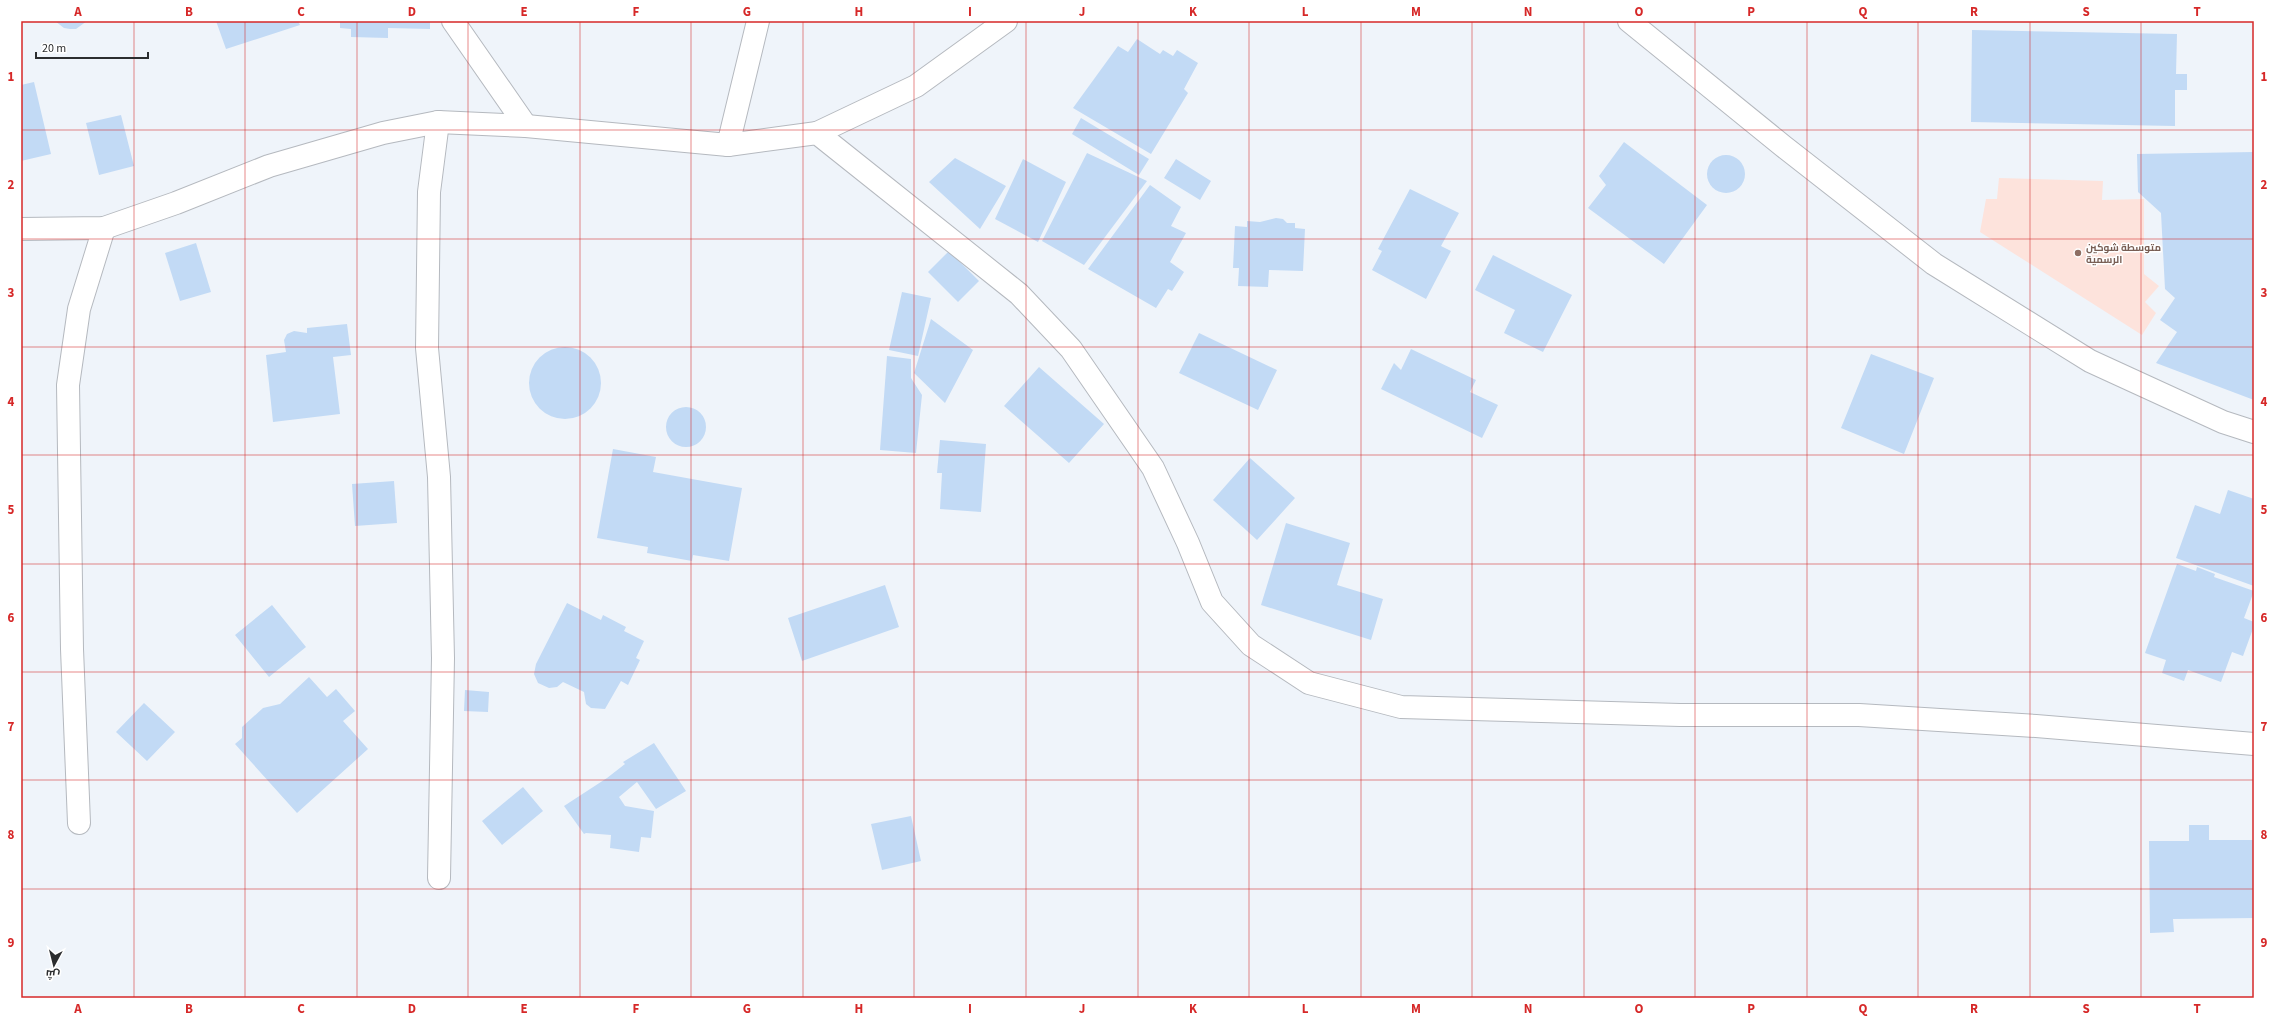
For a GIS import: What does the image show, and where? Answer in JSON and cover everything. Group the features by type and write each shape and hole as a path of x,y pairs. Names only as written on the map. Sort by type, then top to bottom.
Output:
{"street":[{"path":"453,21 526,126"},
{"path":"728,145 758,21"},
{"path":"21,229 104,228 176,203 269,166 383,133 438,122 526,126 728,145 817,133 916,86 1006,21"},
{"path":"1629,21 1777,141 1934,264 2090,361 2223,422 2254,432"},
{"path":"438,122 429,192 427,348 439,477 443,658 439,878"},
{"path":"817,133 1019,294 1071,349 1153,468 1188,543 1212,602 1251,645 1309,683 1401,706 1672,714 1859,715 2036,726 2254,744"},
{"path":"78,823 72,641 68,386 79,309 104,228"}],"shaded area":[{"name":"متوسطة شوكين الرسمية","path":"1999,178 2103,181 2102,200 2144,199 2144,274 2159,286 2145,302 2156,313 2142,335 1980,232 1986,199 1997,199"}],"building":[{"path":"55,21 87,21 76,29 70,29 64,28"},
{"path":"216,21 298,21 300,25 226,49"},
{"path":"340,21 430,21 430,29 388,28 388,38 351,37 351,29 340,28"},
{"path":"1972,30 2177,34 2176,74 2187,74 2187,90 2175,90 2175,126 1971,122"},
{"path":"1137,39 1160,54 1163,50 1173,56 1177,50 1198,63 1184,89 1188,93 1151,154 1073,108 1118,46 1128,52"},
{"path":"34,82 51,154 21,161 21,85"},
{"path":"121,115 134,166 99,175 86,123"},
{"path":"1081,118 1149,159 1139,175 1072,134"},
{"path":"1624,142 1707,205 1664,264 1588,208 1606,185 1599,176"},
{"path":"2254,152 2254,400 2156,363 2177,332 2160,320 2175,298 2165,289 2161,213 2138,192 2137,154"},
{"path":"1087,153 1147,181 1084,265 1042,241"},
{"path":"1726,155 1736,158 1742,164 1745,174 1742,184 1736,190 1726,193 1716,190 1710,184 1707,174 1710,164 1716,158"},
{"path":"955,158 1006,186 980,229 929,182"},
{"path":"1023,159 1066,182 1038,242 995,219"},
{"path":"1176,159 1211,181 1200,200 1164,178"},
{"path":"1150,185 1181,207 1171,226 1186,233 1170,262 1184,272 1172,291 1168,289 1156,308 1088,269"},
{"path":"1410,189 1459,213 1441,246 1451,251 1426,299 1372,270 1382,251 1378,249"},
{"path":"1276,218 1283,219 1287,223 1295,223 1295,228 1305,229 1303,271 1269,270 1268,287 1238,286 1239,268 1233,268 1235,226 1247,227 1247,221 1260,222"},
{"path":"196,243 211,292 180,301 165,253"},
{"path":"949,251 979,281 958,302 928,272"},
{"path":"1493,255 1572,295 1543,352 1504,333 1515,310 1475,290"},
{"path":"902,292 931,298 918,356 889,350"},
{"path":"931,319 973,350 945,403 914,373"},
{"path":"347,324 351,355 333,357 340,414 273,422 266,355 286,352 284,340 287,334 294,331 307,333 307,328"},
{"path":"1199,333 1277,370 1258,410 1179,373"},
{"path":"558,347 572,347 579,349 591,357 599,369 601,383 599,397 591,409 579,417 572,419 558,419 551,417 539,409 531,397 529,390 529,376 531,369 539,357 551,349"},
{"path":"1411,349 1476,380 1470,392 1498,405 1482,438 1381,389 1394,363 1401,370"},
{"path":"1871,354 1934,378 1904,454 1841,428"},
{"path":"887,356 911,359 911,378 922,395 916,453 880,450"},
{"path":"1039,367 1104,424 1069,463 1004,406"},
{"path":"686,407 700,413 706,427 700,441 686,447 672,441 666,427 672,413"},
{"path":"940,440 986,444 981,512 940,509 942,473 937,473"},
{"path":"613,449 656,457 653,472 742,488 729,561 693,555 692,561 647,553 648,547 597,538"},
{"path":"1250,458 1295,498 1257,540 1213,500"},
{"path":"394,481 397,523 355,526 352,484"},
{"path":"2228,490 2254,499 2254,586 2176,558 2195,505 2220,514"},
{"path":"1286,523 1350,543 1337,585 1383,599 1371,640 1261,605"},
{"path":"2177,564 2196,571 2197,567 2215,574 2214,577 2254,591 2244,618 2254,622 2254,626 2243,656 2232,652 2221,682 2188,670 2184,681 2162,673 2166,660 2145,653"},
{"path":"885,585 899,627 802,661 788,618"},
{"path":"567,603 601,620 603,615 626,627 624,631 644,641 636,658 640,660 628,685 621,681 605,709 591,708 586,704 584,692 563,682 557,687 549,688 538,683 534,674 536,664"},
{"path":"272,605 306,647 269,677 235,635"},
{"path":"309,677 327,697 336,689 355,711 343,721 368,749 297,813 235,744 242,738 242,727 263,708 280,704"},
{"path":"465,690 489,692 488,712 464,711"},
{"path":"144,703 175,732 147,761 116,732"},
{"path":"654,743 686,791 656,809 637,782 619,797 625,806 654,811 651,838 641,837 639,852 610,848 611,835 584,834 564,806 607,778 625,764 623,762"},
{"path":"523,787 543,811 502,845 482,821"},
{"path":"911,816 921,861 882,870 871,824"},
{"path":"2189,825 2209,825 2209,840 2254,840 2254,918 2173,919 2174,932 2150,933 2149,841 2189,841"}],"place":[{"name":"متوسطة شوكين الرسمية","path":"2078,253"}]}
